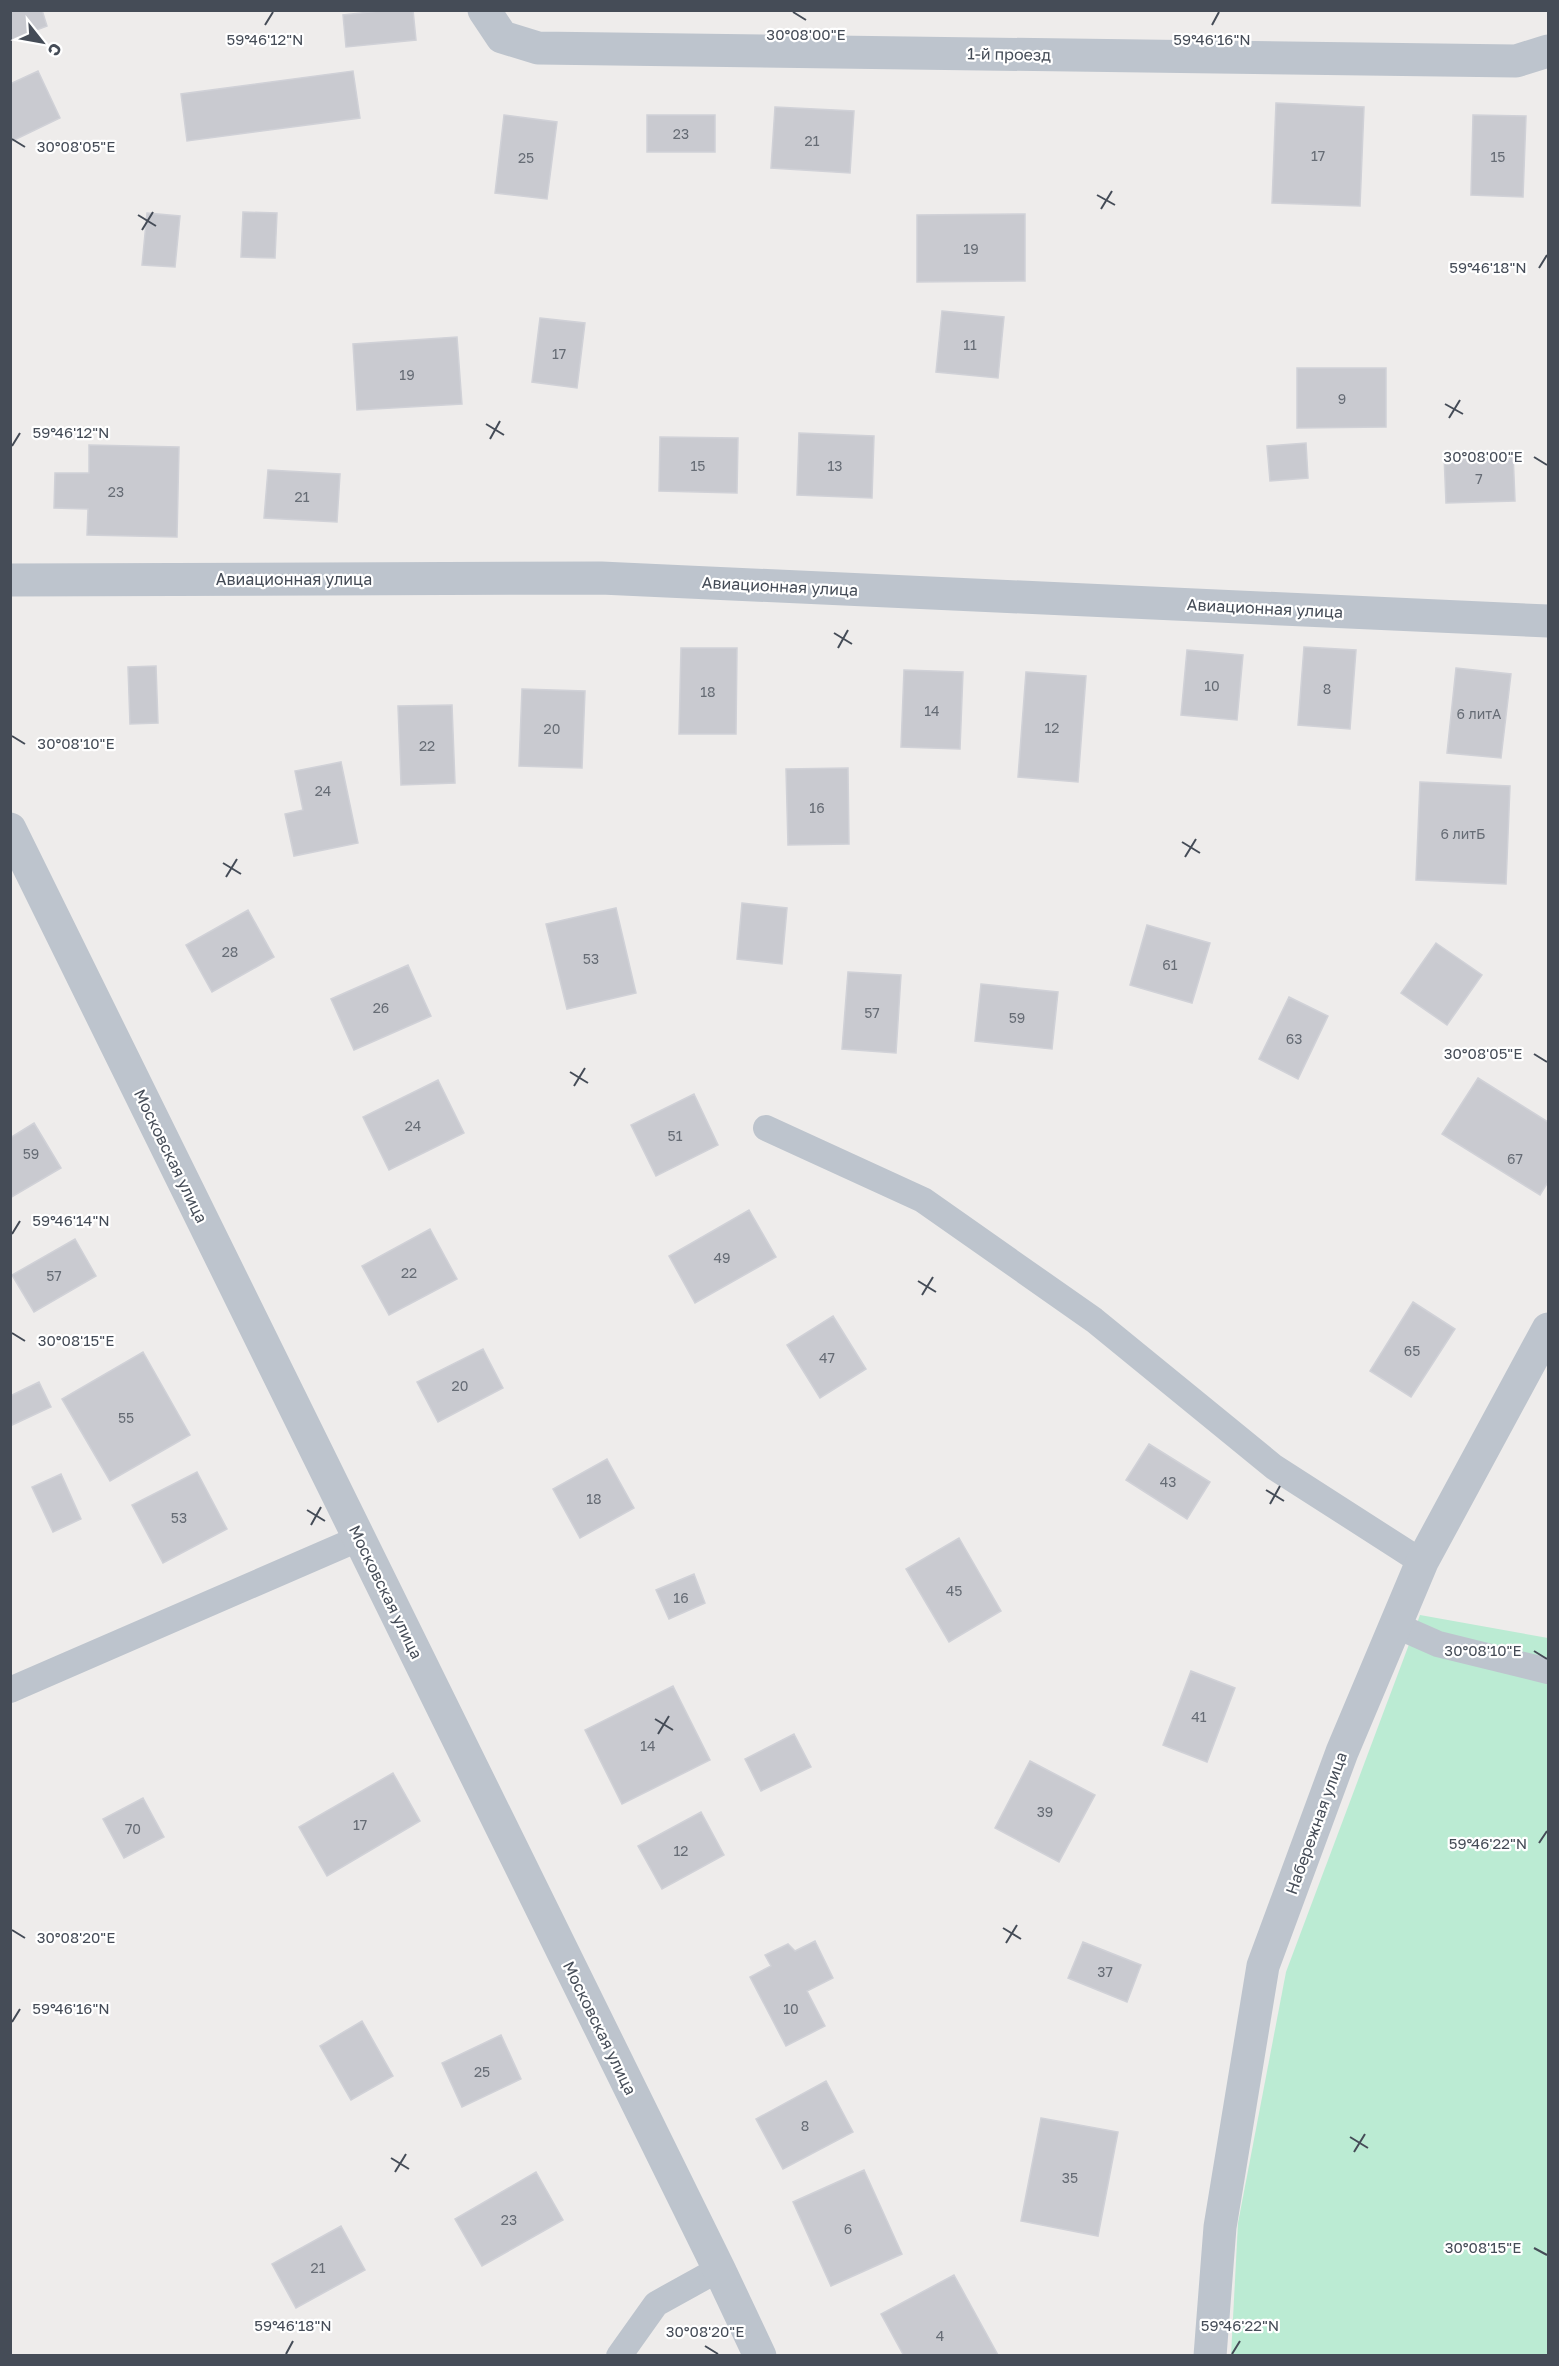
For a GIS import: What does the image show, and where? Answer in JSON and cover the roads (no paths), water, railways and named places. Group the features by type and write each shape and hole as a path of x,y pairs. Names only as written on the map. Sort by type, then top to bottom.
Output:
{"street":[{"name":"1-й проезд","path":"484,10 502,37 538,48 1516,61 1548,51"},
{"name":"Авиационная улица","path":"10,580 601,578 1548,621"},
{"name":"Московская улица","path":"10,829 760,2355"},
{"name":"Набережная улица","path":"1210,2355 1220,2228 1263,1966 1342,1752 1422,1562 1548,1329"}],"lane":[{"path":"766,1128 923,1200 1094,1320 1274,1467 1422,1562"},
{"path":"10,1690 360,1538"},
{"path":"1395,1625 1438,1644 1548,1671"},
{"path":"619,2355 656,2304 719,2270"}]}
